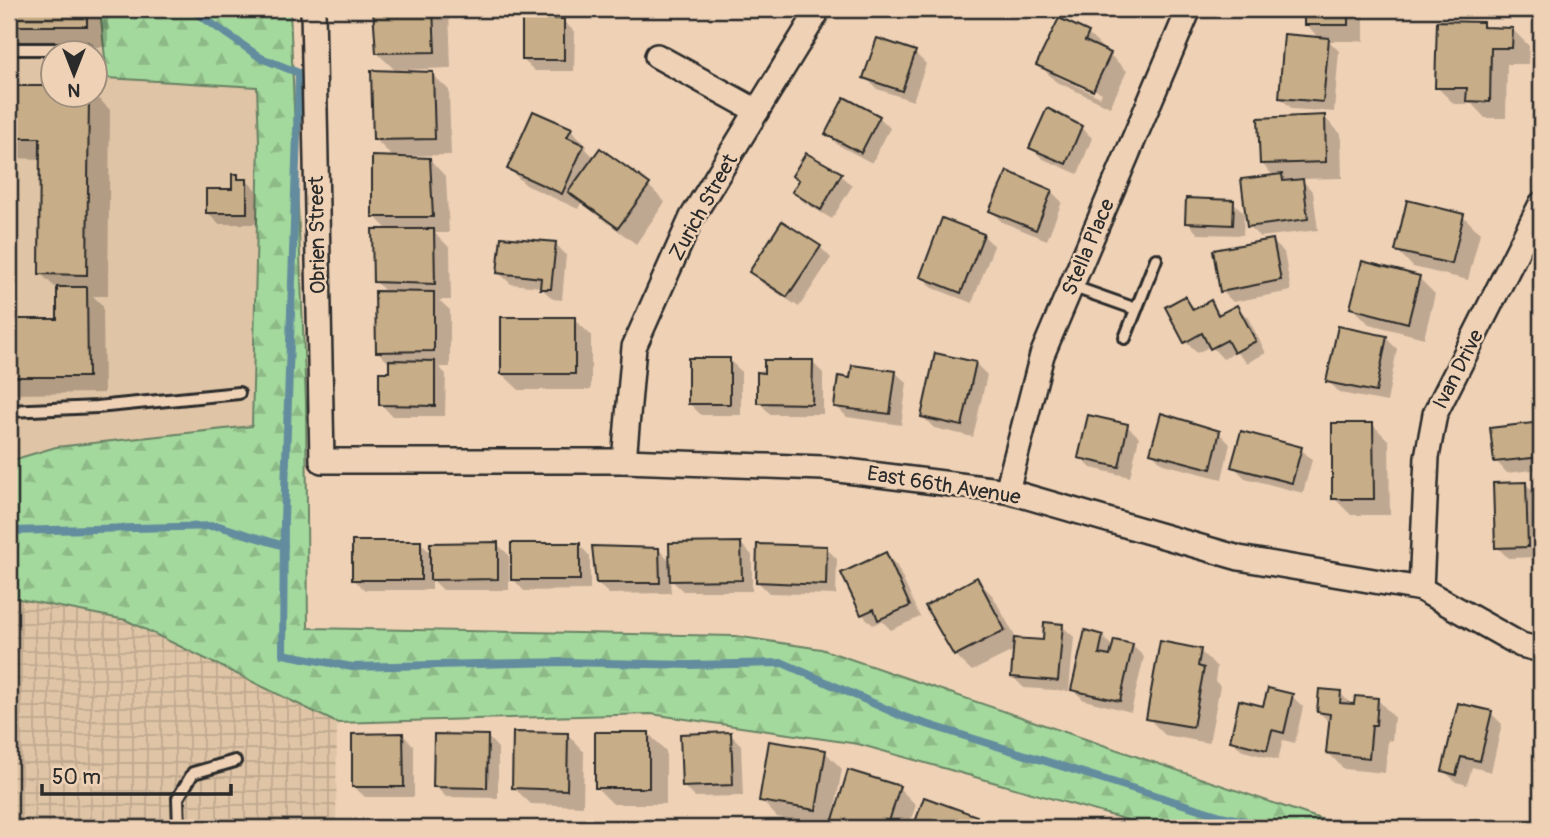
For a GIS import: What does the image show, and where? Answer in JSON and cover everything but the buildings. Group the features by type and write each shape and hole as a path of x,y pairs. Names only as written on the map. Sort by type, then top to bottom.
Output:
{"street":[{"name":"Obrien Street","path":"313,9 322,461"},
{"name":"Zurich Street","path":"624,461 634,347 692,217 815,16 816,9"},
{"name":"Stella Place","path":"1007,491 1042,355 1189,9"},
{"path":"657,56 757,111"},
{"name":"Ivan Drive","path":"1421,589 1427,457 1435,414 1541,204"},
{"name":"East 66th Avenue","path":"322,461 624,461 823,468 1007,491 1239,558 1421,589 1521,645 1541,649"}],"lane":[{"path":"9,49 38,49"},
{"path":"1125,338 1156,259"},
{"path":"1071,286 1136,309"},
{"path":"9,411 97,407 239,393"},
{"path":"179,828 178,798 193,773 235,761"}],"shaded area":[{"path":"9,9 278,9 287,458 9,456"},
{"path":"9,597 126,620 337,723 336,828 9,828"}],"green space":[{"path":"100,9 290,9 306,402 308,628 735,636 821,649 1341,826 1541,828 1156,828 858,744 651,714 337,723 126,620 9,597 9,461 56,447 252,426 259,141 257,87 108,78 108,38 103,38"}],"waterway":[{"path":"191,9 261,58 299,73 284,520 283,654 352,667 564,662 689,665 783,663 904,717 1221,816 1276,828"},
{"path":"9,531 219,526 284,546"}]}
